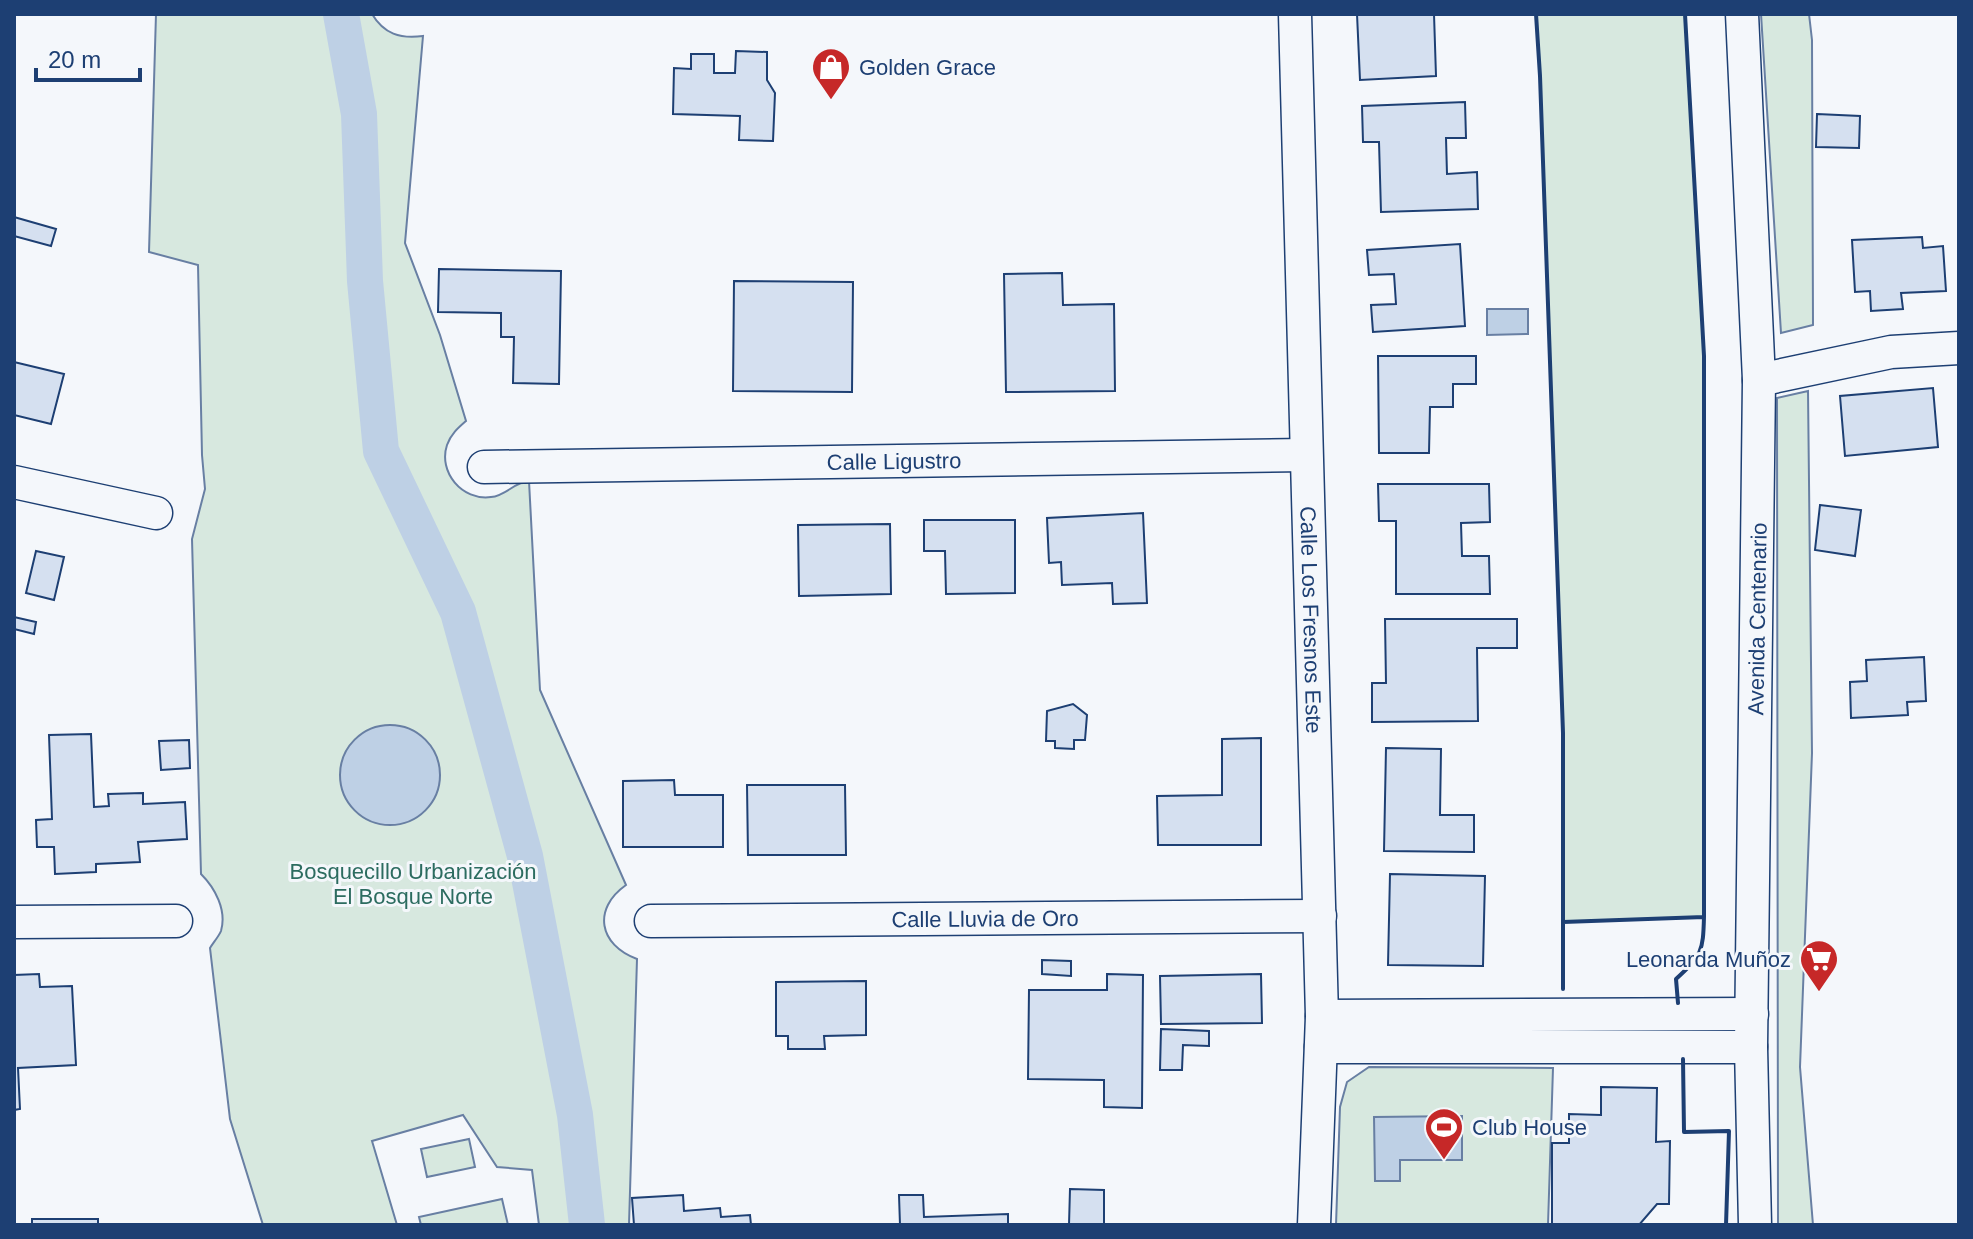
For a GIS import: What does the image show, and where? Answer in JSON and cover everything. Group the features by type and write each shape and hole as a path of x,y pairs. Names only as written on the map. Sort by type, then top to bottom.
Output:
{"street":[{"name":"Calle Los Fresnos Este","path":"1295,14 1320,916 1321,1032 1314,1225"},
{"name":"Avenida Centenario","path":"1742,14 1759,380 1751,1047 1755,1225"},
{"path":"1759,380 1891,352 1959,348"},
{"name":"Calle Ligustro","path":"484,467 1305,455"},
{"path":"14,482 156,513"},
{"name":"Calle Lluvia de Oro","path":"651,921 1320,916"},
{"path":"14,922 176,921"},
{"path":"1321,1032 1752,1014"},
{"path":"1321,1032 1751,1047"}],"green space":[{"name":"Bosquecillo Urbanización El Bosque Norte","path":"156,14 372,14 393,34 423,36 405,243 440,335 466,421 447,445 446,465 455,483 480,497 496,496 529,481 540,690 626,885 608,905 604,926 614,945 637,959 629,1225 539,1225 532,1170 497,1167 463,1115 372,1141 397,1225 263,1225 230,1119 210,948 221,931 222,915 215,893 201,874 192,539 205,489 198,265 149,252"},
{"path":"1536,14 1685,14 1704,356 1704,917 1563,922 1563,733"},
{"path":"1761,14 1809,14 1812,40 1813,325 1781,333"},
{"path":"1808,391 1812,753 1800,1067 1813,1225 1778,1225 1777,398"},
{"name":"Club House","path":"1369,1067 1553,1068 1548,1225 1336,1225 1340,1107 1347,1082"},
{"path":"469,1139 475,1167 427,1177 421,1149"},
{"path":"502,1199 508,1225 421,1225 419,1217"}],"water":[{"path":"1487,309 1528,309 1528,334 1487,335"},
{"path":"390,725 418,733 432,747 440,775 432,803 418,817 390,825 362,817 348,803 340,775 348,747 362,733"},
{"path":"1462,1116 1462,1160 1400,1160 1400,1181 1375,1181 1374,1117"}],"building":[{"path":"1357,14 1434,14 1436,76 1360,80"},
{"path":"736,51 767,52 767,80 775,93 773,141 739,140 740,116 673,114 674,68 691,69 691,54 714,54 714,73 735,73"},
{"path":"1465,102 1466,138 1446,138 1447,174 1477,172 1478,209 1381,212 1379,142 1363,142 1362,106"},
{"path":"1817,114 1860,116 1859,148 1816,147"},
{"path":"14,217 56,229 51,246 14,236"},
{"path":"1922,237 1923,248 1943,246 1946,291 1901,293 1903,309 1871,311 1870,291 1855,292 1852,240"},
{"path":"1460,244 1465,326 1373,332 1371,305 1396,304 1394,274 1369,275 1367,250"},
{"path":"439,269 561,271 559,384 513,383 514,337 501,337 501,313 438,312"},
{"path":"1062,273 1063,305 1114,304 1115,391 1006,392 1004,274"},
{"path":"734,281 853,282 852,392 733,391"},
{"path":"1378,356 1476,356 1476,384 1453,384 1453,407 1430,407 1429,453 1379,453"},
{"path":"14,362 64,374 51,424 14,415"},
{"path":"1933,388 1938,447 1845,456 1840,396"},
{"path":"1378,484 1489,484 1490,522 1461,523 1462,556 1489,556 1490,594 1396,594 1396,521 1379,521"},
{"path":"1820,505 1861,510 1855,556 1815,550"},
{"path":"1143,513 1147,603 1113,604 1112,583 1062,585 1061,562 1049,563 1047,518"},
{"path":"924,520 1015,520 1015,593 946,594 945,551 924,551"},
{"path":"890,524 891,594 799,596 798,525"},
{"path":"36,551 64,557 54,600 26,593"},
{"path":"14,617 36,622 34,634 14,629"},
{"path":"1385,619 1517,619 1517,648 1477,648 1478,721 1372,722 1372,683 1386,683"},
{"path":"1924,657 1926,701 1907,702 1908,715 1851,718 1850,682 1867,681 1866,660"},
{"path":"1073,704 1087,715 1085,740 1074,740 1074,749 1055,748 1055,741 1046,741 1047,711"},
{"path":"91,734 94,807 109,806 108,794 143,793 143,804 185,802 187,839 138,842 140,862 96,864 96,872 55,874 54,847 37,847 36,820 52,819 49,735"},
{"path":"1261,738 1261,845 1158,845 1157,796 1222,795 1222,739"},
{"path":"189,740 190,768 161,770 159,741"},
{"path":"1386,748 1441,749 1440,815 1474,815 1474,852 1384,851"},
{"path":"674,780 675,795 723,795 723,847 623,847 623,781"},
{"path":"747,785 845,785 846,855 748,855"},
{"path":"1390,874 1485,876 1483,966 1388,965"},
{"path":"1042,960 1071,961 1071,976 1042,974"},
{"path":"39,974 40,987 72,986 76,1065 18,1068 20,1109 14,1110 14,975"},
{"path":"1107,974 1143,975 1142,1108 1104,1107 1104,1080 1028,1079 1029,990 1107,990"},
{"path":"1261,974 1262,1023 1161,1024 1160,976"},
{"path":"866,981 866,1035 824,1036 825,1049 788,1049 788,1036 776,1036 776,982"},
{"path":"1161,1029 1209,1031 1209,1046 1183,1045 1182,1070 1160,1070"},
{"path":"1601,1087 1657,1088 1656,1142 1670,1141 1669,1204 1657,1204 1639,1225 1552,1225 1552,1143 1569,1143 1569,1114 1601,1115"},
{"path":"1070,1189 1104,1190 1104,1225 1069,1225"},
{"path":"683,1195 684,1211 720,1208 721,1217 750,1215 751,1225 634,1225 632,1198"},
{"path":"899,1195 923,1195 924,1217 1008,1214 1008,1225 900,1225"},
{"path":"32,1219 98,1219 98,1225 32,1225"}],"waterway":[{"path":"341,14 359,114 365,281 381,451 458,612 525,856 575,1115 587,1225"}],"wall":[{"path":"1536,14 1563,733 1563,989"},
{"path":"1678,1003 1676,979 1699,952 1704,917 1704,356 1685,14"},
{"path":"1563,922 1704,917"},
{"path":"1683,1059 1684,1132 1729,1131 1726,1225"}],"place":[{"name":"Golden Grace","path":"831,101"},
{"name":"Leonarda Muñoz","path":"1819,993"},
{"name":"Club House","path":"1444,1161"}]}
